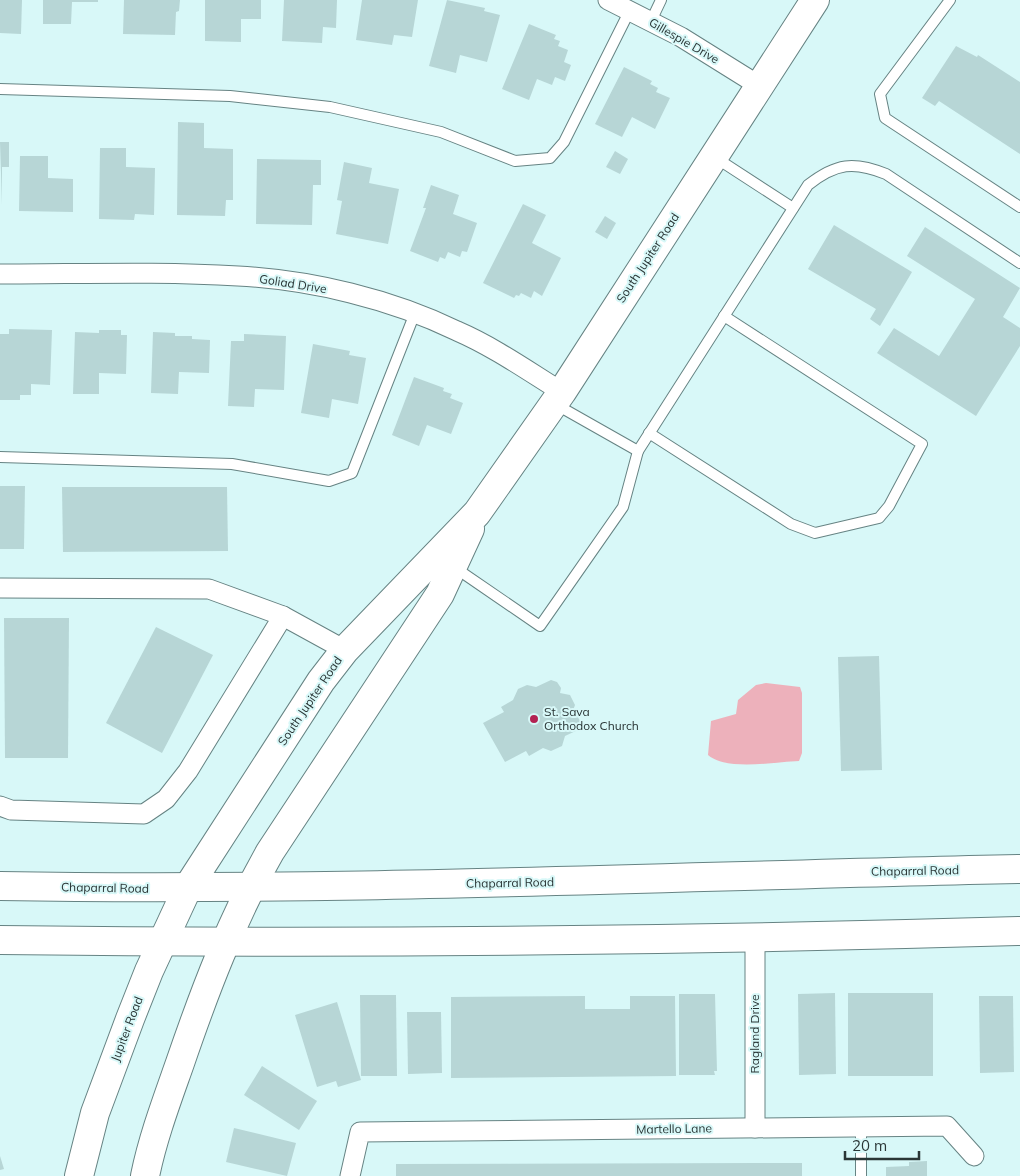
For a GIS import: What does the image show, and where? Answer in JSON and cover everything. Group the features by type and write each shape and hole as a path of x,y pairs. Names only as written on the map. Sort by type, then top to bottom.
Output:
{"main road":[{"name":"South Jupiter Road","path":"188,887 321,682 345,650 477,513 558,398 758,85 815,0"},
{"name":"South Jupiter Road","path":"250,887 307,795 440,594 477,513"},
{"name":"Chaparral Road","path":"0,886 250,887 522,883 1020,869"},
{"name":"Jupiter Road","path":"79,1176 95,1113 148,971 188,887"},
{"path":"145,1176 152,1142 224,942 250,887"},
{"path":"0,940 224,942 755,939 1020,931"}],"street":[{"name":"Gillespie Drive","path":"608,0 681,37 758,85"},
{"name":"Goliad Drive","path":"0,274 239,276 339,291 414,313 459,331 558,398"},
{"path":"0,588 209,589 282,616 345,650"},
{"path":"0,806 11,810 144,814 166,799 188,771 282,616"},
{"name":"Ragland Drive","path":"755,939 755,1128"},
{"name":"Martello Lane","path":"350,1176 360,1132 947,1126 974,1156"}],"lane":[{"path":"651,21 661,0"},
{"path":"950,0 880,94 884,118 1020,206"},
{"path":"0,89 230,96 330,108 441,132 515,161 550,158 564,142 630,10"},
{"path":"713,156 793,208"},
{"path":"453,567 540,626 623,507 638,451 649,433 808,185 825,172 845,165 866,166 886,174 1020,263"},
{"path":"0,458 232,464 329,481 352,473 414,313"},
{"path":"649,433 791,524 815,533 880,518 889,506 922,444 724,316"},
{"path":"558,398 638,451"},
{"path":"861,1127 861,1176"}],"shaded area":[{"path":"766,683 800,687 802,693 802,753 799,761 738,764 716,760 708,755 711,721 736,714 738,700 756,685"}],"building":[{"path":"0,0 22,0 21,34 0,33"},
{"path":"43,0 98,0 98,2 72,2 71,24 43,24"},
{"path":"124,0 180,0 179,11 176,12 175,35 123,34"},
{"path":"205,0 261,0 261,19 241,19 241,42 205,41"},
{"path":"284,0 337,0 336,28 323,27 322,43 282,41"},
{"path":"362,0 418,0 412,37 394,35 392,45 356,40"},
{"path":"447,0 485,8 484,11 500,15 487,62 460,55 456,73 429,66"},
{"path":"529,24 556,35 554,39 560,41 558,46 568,50 564,62 571,65 565,81 555,77 552,85 537,79 529,100 502,89"},
{"path":"956,46 977,57 978,55 1020,82 1020,154 939,101 935,106 922,98"},
{"path":"624,67 652,81 650,84 658,88 656,92 670,98 655,129 632,117 622,137 595,124"},
{"path":"178,122 204,123 204,148 233,149 233,200 226,200 225,216 177,215"},
{"path":"0,142 9,142 9,167 2,167 2,205"},
{"path":"100,148 126,148 126,167 155,168 154,215 135,214 134,220 99,219"},
{"path":"615,151 628,159 620,174 606,167"},
{"path":"20,156 48,156 48,178 73,179 73,212 19,211"},
{"path":"257,159 321,160 321,185 313,185 312,225 256,224"},
{"path":"344,162 372,168 369,183 399,189 388,244 336,234 342,201 337,200"},
{"path":"431,185 459,195 453,214 477,223 467,252 462,251 460,257 448,252 445,259 440,257 438,262 410,251 426,208 423,208"},
{"path":"523,204 546,215 532,243 561,258 542,296 534,291 531,298 521,293 514,298 483,283"},
{"path":"605,216 616,223 607,239 595,232"},
{"path":"834,225 912,272 880,326 870,319 876,309 808,269"},
{"path":"925,227 1020,288 1003,317 1020,328 1020,346 976,416 877,353 894,328 939,356 975,299 907,256"},
{"path":"9,329 52,330 50,385 31,384 31,395 20,395 20,400 0,400 0,334 9,334"},
{"path":"99,330 121,330 121,335 127,335 126,374 99,373 99,394 73,394 75,332 99,333"},
{"path":"153,332 175,333 175,336 192,336 192,339 210,340 209,373 179,372 178,394 151,393"},
{"path":"244,334 286,336 284,390 255,389 254,407 228,406 231,341 244,341"},
{"path":"313,344 350,351 349,355 366,358 358,404 332,399 329,418 301,413"},
{"path":"414,377 444,388 443,391 452,394 450,398 463,403 451,434 427,425 419,446 392,435"},
{"path":"0,486 25,486 24,549 0,549"},
{"path":"62,487 227,487 228,551 63,552"},
{"path":"4,618 69,618 68,758 5,758"},
{"path":"156,627 213,655 162,753 106,723"},
{"path":"879,656 882,770 841,771 838,657"},
{"name":"St. Sava Orthodox Church","path":"551,680 557,682 561,688 560,693 570,695 575,705 571,716 577,716 581,722 580,729 565,736 562,746 551,751 543,748 529,756 526,751 505,762 483,723 504,712 501,707 513,700 518,689 527,685 536,687"},
{"path":"835,993 836,1074 799,1075 798,994"},
{"path":"848,993 933,993 933,1076 848,1076"},
{"path":"679,994 715,994 717,1071 714,1071 715,1075 679,1075"},
{"path":"360,995 396,995 397,1076 361,1076"},
{"path":"585,996 585,1009 630,1009 630,996 675,996 676,1076 451,1078 451,997"},
{"path":"979,996 1013,996 1014,1072 980,1073"},
{"path":"337,1002 361,1080 338,1087 336,1081 317,1087 295,1015"},
{"path":"407,1012 441,1012 442,1073 408,1074"},
{"path":"262,1066 317,1101 299,1130 244,1095"},
{"path":"234,1128 296,1143 287,1176 226,1162"},
{"path":"0,1156 4,1169 0,1170"},
{"path":"927,1161 927,1176 886,1176 886,1167 909,1166 909,1162"},
{"path":"802,1163 802,1176 396,1176 396,1164"}],"place":[{"name":"St. Sava Orthodox Church","path":"534,719"}]}
